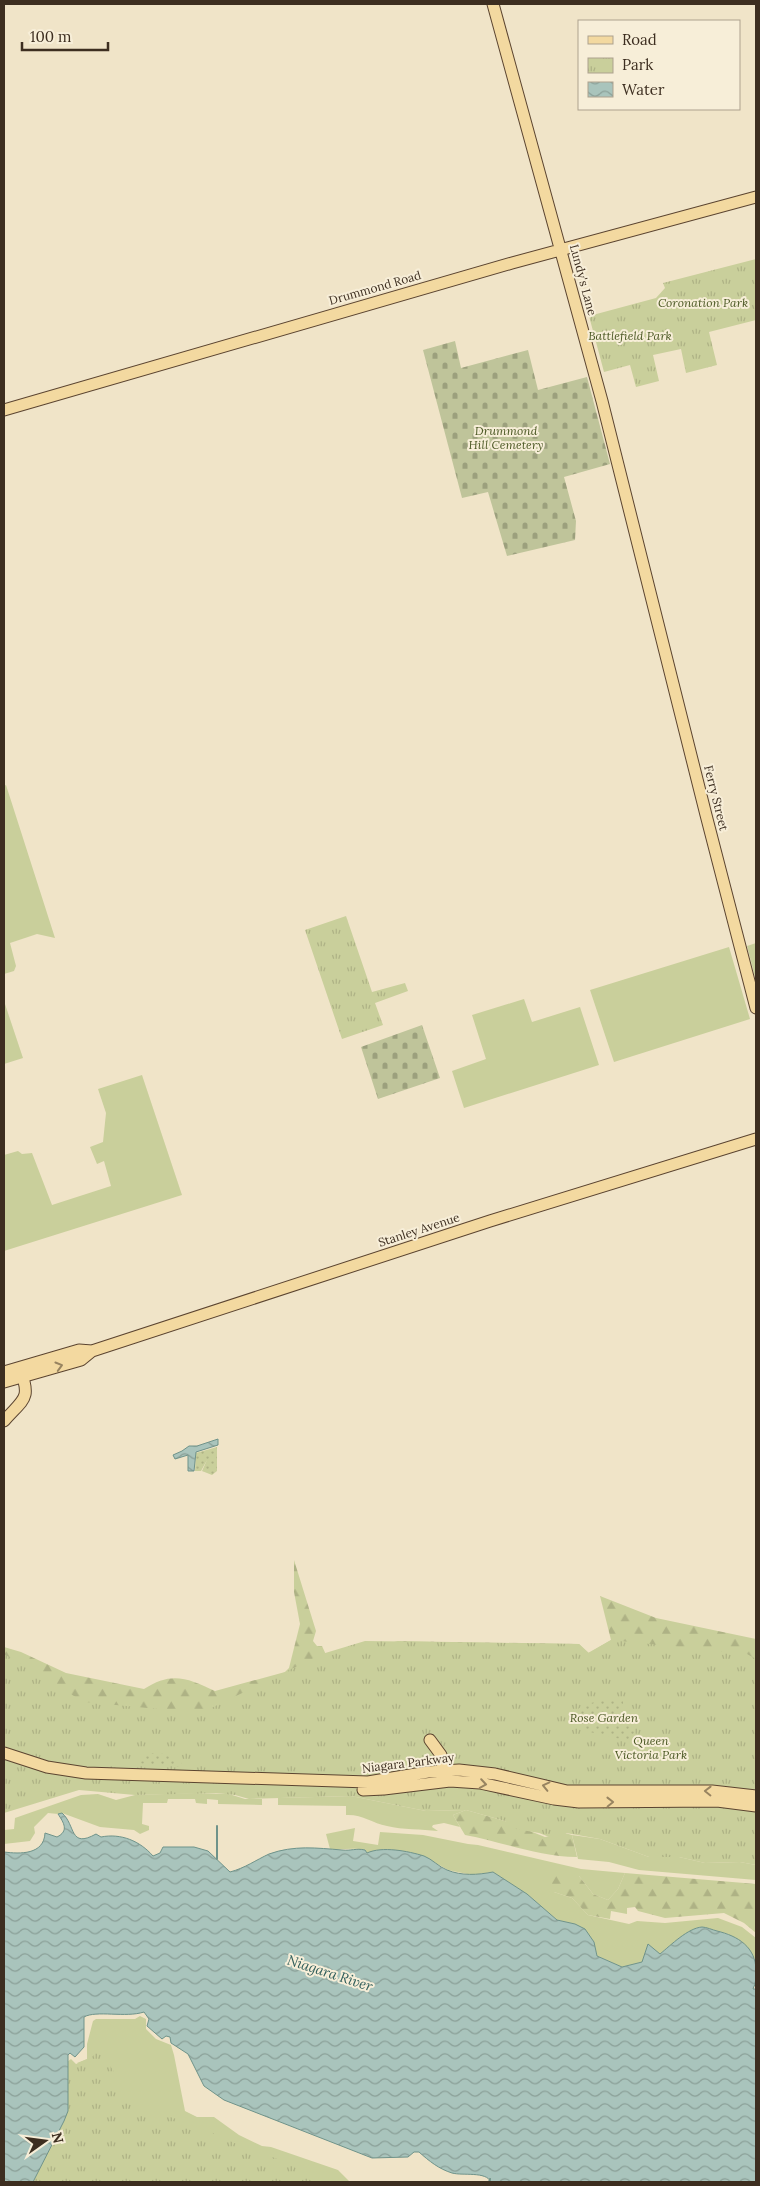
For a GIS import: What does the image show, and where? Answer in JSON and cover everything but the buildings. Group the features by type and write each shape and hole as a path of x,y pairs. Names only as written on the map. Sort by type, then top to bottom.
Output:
{"main road":[{"name":"Lundy's Lane","path":"493,4 602,401 650,594"},
{"name":"Drummond Road","path":"4,410 560,250 756,198"},
{"name":"Ferry Street","path":"650,594 756,1008"},
{"name":"Stanley Avenue","path":"4,1382 21,1372 78,1350 92,1351 490,1221 756,1139"},
{"name":"Stanley Avenue","path":"4,1372 21,1372"},
{"path":"4,1421 26,1396 27,1389 21,1372"},
{"path":"422,1773 435,1761 433,1743 441,1755 444,1776"},
{"name":"Niagara Parkway","path":"4,1752 52,1768 96,1773 368,1782 422,1773 554,1799 579,1802 717,1801 756,1806"},
{"name":"Niagara Parkway","path":"4,1758 45,1772 96,1779 369,1790 444,1776 488,1773 576,1791 712,1791 756,1796"}],"green space":[{"path":"756,259 756,320 709,332 717,365 686,373 681,349 653,355 659,381 636,387 630,365 604,372 589,316 656,298 665,288 663,283"},
{"name":"Drummond Hill Cemetery","path":"455,341 461,368 528,350 538,390 587,377 610,464 564,477 576,521 575,540 507,556 488,492 462,498 423,350"},
{"path":"6,785 55,938 37,934 10,943 16,966 14,971 4,974 4,786"},
{"path":"346,916 372,992 405,983 408,991 375,1003 383,1025 342,1039 305,930"},
{"path":"756,943 756,981 747,946"},
{"path":"729,947 750,1019 614,1062 590,990"},
{"path":"524,999 532,1022 580,1007 599,1065 464,1108 452,1071 486,1059 472,1015"},
{"path":"4,1001 23,1058 4,1064"},
{"path":"422,1025 440,1078 378,1099 361,1047"},
{"path":"142,1075 182,1195 4,1251 4,1155 18,1151 22,1154 32,1153 52,1205 111,1186 104,1161 97,1164 90,1147 103,1142 106,1113 98,1089"},
{"path":"217,1447 217,1471 212,1475 202,1471 207,1460 201,1471 195,1471 196,1453"},
{"path":"294,1560 316,1631 313,1641 317,1646 322,1646 338,1681 249,1724 4,1703 4,1647 21,1652 66,1673 144,1689 163,1680 180,1678 215,1691 285,1672 289,1668 300,1624 294,1592"},
{"path":"600,1596 656,1618 756,1639 756,1737 394,1641 579,1644 589,1653 611,1640"},
{"name":"Queen Victoria Park","path":"611,1640 747,1654 756,1659 756,1865 740,1862 705,1863 679,1857 649,1857 600,1839 566,1833 564,1837 552,1838 539,1833 516,1829 505,1821 466,1810 426,1811 351,1796 249,1799 216,1793 135,1795 79,1790 4,1813 4,1654 84,1702 201,1713 322,1654 365,1641 579,1644 588,1653"},
{"name":"Rose Garden","path":"610,1699 623,1699 623,1717 630,1721 634,1727 634,1742 581,1730 576,1714 578,1709 586,1704"},
{"path":"158,1752 180,1761 184,1767 136,1763 146,1755"},
{"path":"98,1794 116,1800 135,1795 229,1794 245,1799 262,1799 262,1805 218,1804 218,1800 207,1799 207,1804 196,1803 195,1799 168,1799 167,1803 143,1803 142,1824 149,1826 149,1830 140,1834 134,1830 100,1827 62,1813 48,1813 34,1827 35,1833 30,1841 4,1844 4,1830 14,1829 15,1818 81,1795"},
{"path":"351,1796 426,1811 466,1810 453,1815 460,1827 444,1823 433,1825 432,1827 438,1831 382,1825 362,1817 346,1815 346,1806 278,1805 278,1798"},
{"path":"466,1810 505,1821 545,1837 565,1833 572,1835 577,1857 548,1855 465,1835 453,1815"},
{"path":"355,1828 353,1841 378,1845 380,1832 423,1835 478,1845 581,1869 625,1873 618,1889 608,1900 593,1894 579,1876 554,1892 572,1898 588,1915 629,1924 637,1921 665,1923 718,1918 742,1927 756,1938 756,1962 728,1934 702,1927 688,1933 660,1954 642,1962 622,1967 597,1956 594,1942 575,1924 557,1920 527,1894 493,1872 472,1875 448,1870 423,1856 367,1853 365,1850 357,1849 330,1849 326,1834"},
{"path":"572,1835 600,1839 649,1857 679,1857 705,1863 740,1862 756,1865 756,1880 639,1870 609,1862 578,1859"},
{"path":"560,1873 579,1876 593,1894 608,1900 618,1889 625,1873 756,1884 756,1933 744,1923 724,1913 665,1918 638,1911 635,1907 627,1908 627,1914 611,1911 610,1919 588,1915 572,1898 554,1892 547,1880"},
{"path":"140,2016 146,2019 146,2029 156,2039 171,2045 185,2111 197,2117 214,2117 239,2135 262,2146 271,2147 338,2170 350,2182 275,2182 232,2169 77,2063 87,2059 87,2044 93,2021 96,2019 135,2019"},
{"path":"100,2051 125,2088 147,2110 193,2124 243,2147 275,2158 309,2174 321,2182 33,2182 64,2121 68,2080 67,2062 71,2059 76,2064"}],"water":[{"path":"218,1439 218,1445 196,1452 194,1471 188,1471 188,1455 175,1459 173,1455 189,1446 197,1446"},
{"name":"Niagara River","path":"62,1813 74,1834 81,1839 96,1834 101,1837 123,1837 136,1842 153,1856 160,1853 163,1847 194,1847 208,1851 230,1872 278,1851 306,1848 362,1849 367,1853 380,1850 395,1850 424,1856 444,1869 453,1872 475,1874 493,1872 527,1894 557,1920 575,1924 585,1929 594,1942 597,1956 622,1967 642,1962 648,1944 660,1954 691,1930 697,1928 705,1927 732,1936 749,1949 753,1955 756,1971 753,1989 756,1989 756,2182 491,2182 484,2176 457,2174 447,2171 434,2164 419,2152 414,2152 408,2157 372,2158 224,2100 204,2086 188,2054 171,2043 170,2037 166,2036 162,2039 147,2026 149,2019 144,2012 137,2014 96,2014 84,2017 84,2047 75,2057 70,2053 68,2055 68,2111 64,2121 33,2182 4,2182 4,1852 30,1852 40,1846 44,1840 45,1833 57,1837 61,1835 64,1827 58,1814"}],"waterway":[{"path":"217,1826 217,1859"}],"park label":[{"name":"Coronation Park","path":"703,303"},
{"name":"Battlefield Park","path":"630,336"}]}
